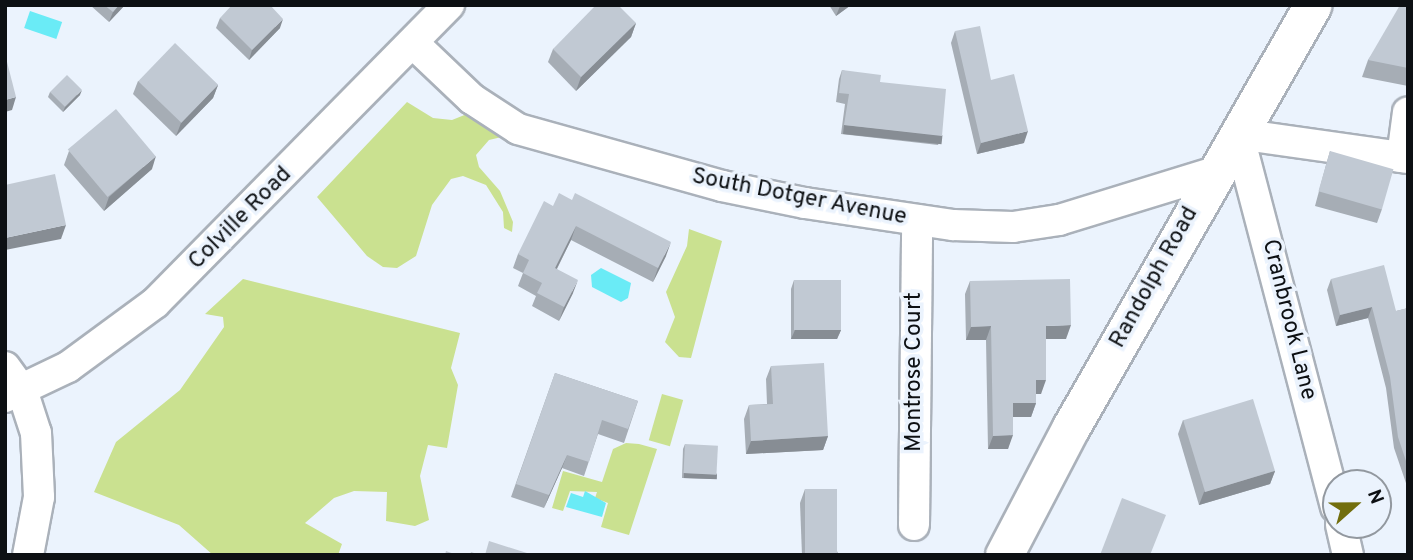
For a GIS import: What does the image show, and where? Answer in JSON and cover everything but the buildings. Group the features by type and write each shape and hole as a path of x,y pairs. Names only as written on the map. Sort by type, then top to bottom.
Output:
{"main road":[{"name":"Randolph Road","path":"1004,555 1214,172 1313,5"}],"street":[{"name":"Colville Road","path":"11,385 68,367 155,303 449,5"},
{"name":"South Dotger Avenue","path":"413,43 500,120 554,143 722,187 917,220 980,228 1059,220 1214,172"},
{"path":"1238,134 1405,158 1408,112"},
{"name":"Cranbrook Lane","path":"1238,134 1326,469"},
{"name":"Montrose Court","path":"914,525 917,220"},
{"path":"11,385 36,433 39,488 28,555"}],"green space":[{"path":"407,102 433,118 452,120 472,112 510,135 489,140 476,155 479,167 500,191 513,222 512,232 504,228 503,212 486,185 463,176 451,179 432,205 416,256 397,268 383,267 367,256 317,197"},
{"path":"689,229 722,241 691,358 679,357 665,342 675,317 666,292 687,246"},
{"path":"243,279 460,333 451,368 458,385 447,448 428,445 420,476 429,520 415,526 386,521 387,492 354,491 334,498 305,523 342,544 338,555 213,555 179,525 94,492 116,442 180,390 224,327 223,317 205,314"},
{"path":"662,394 683,400 670,446 649,440"},
{"path":"626,443 657,449 629,535 601,527 608,503 595,498 597,492 570,491 563,511 552,508 563,471 602,482 613,449"}],"water":[{"path":"30,11 62,22 56,39 24,28"},
{"path":"601,268 631,283 628,298 621,302 592,287 591,275"},
{"path":"585,491 606,503 602,517 566,507 571,493 583,497"}]}
